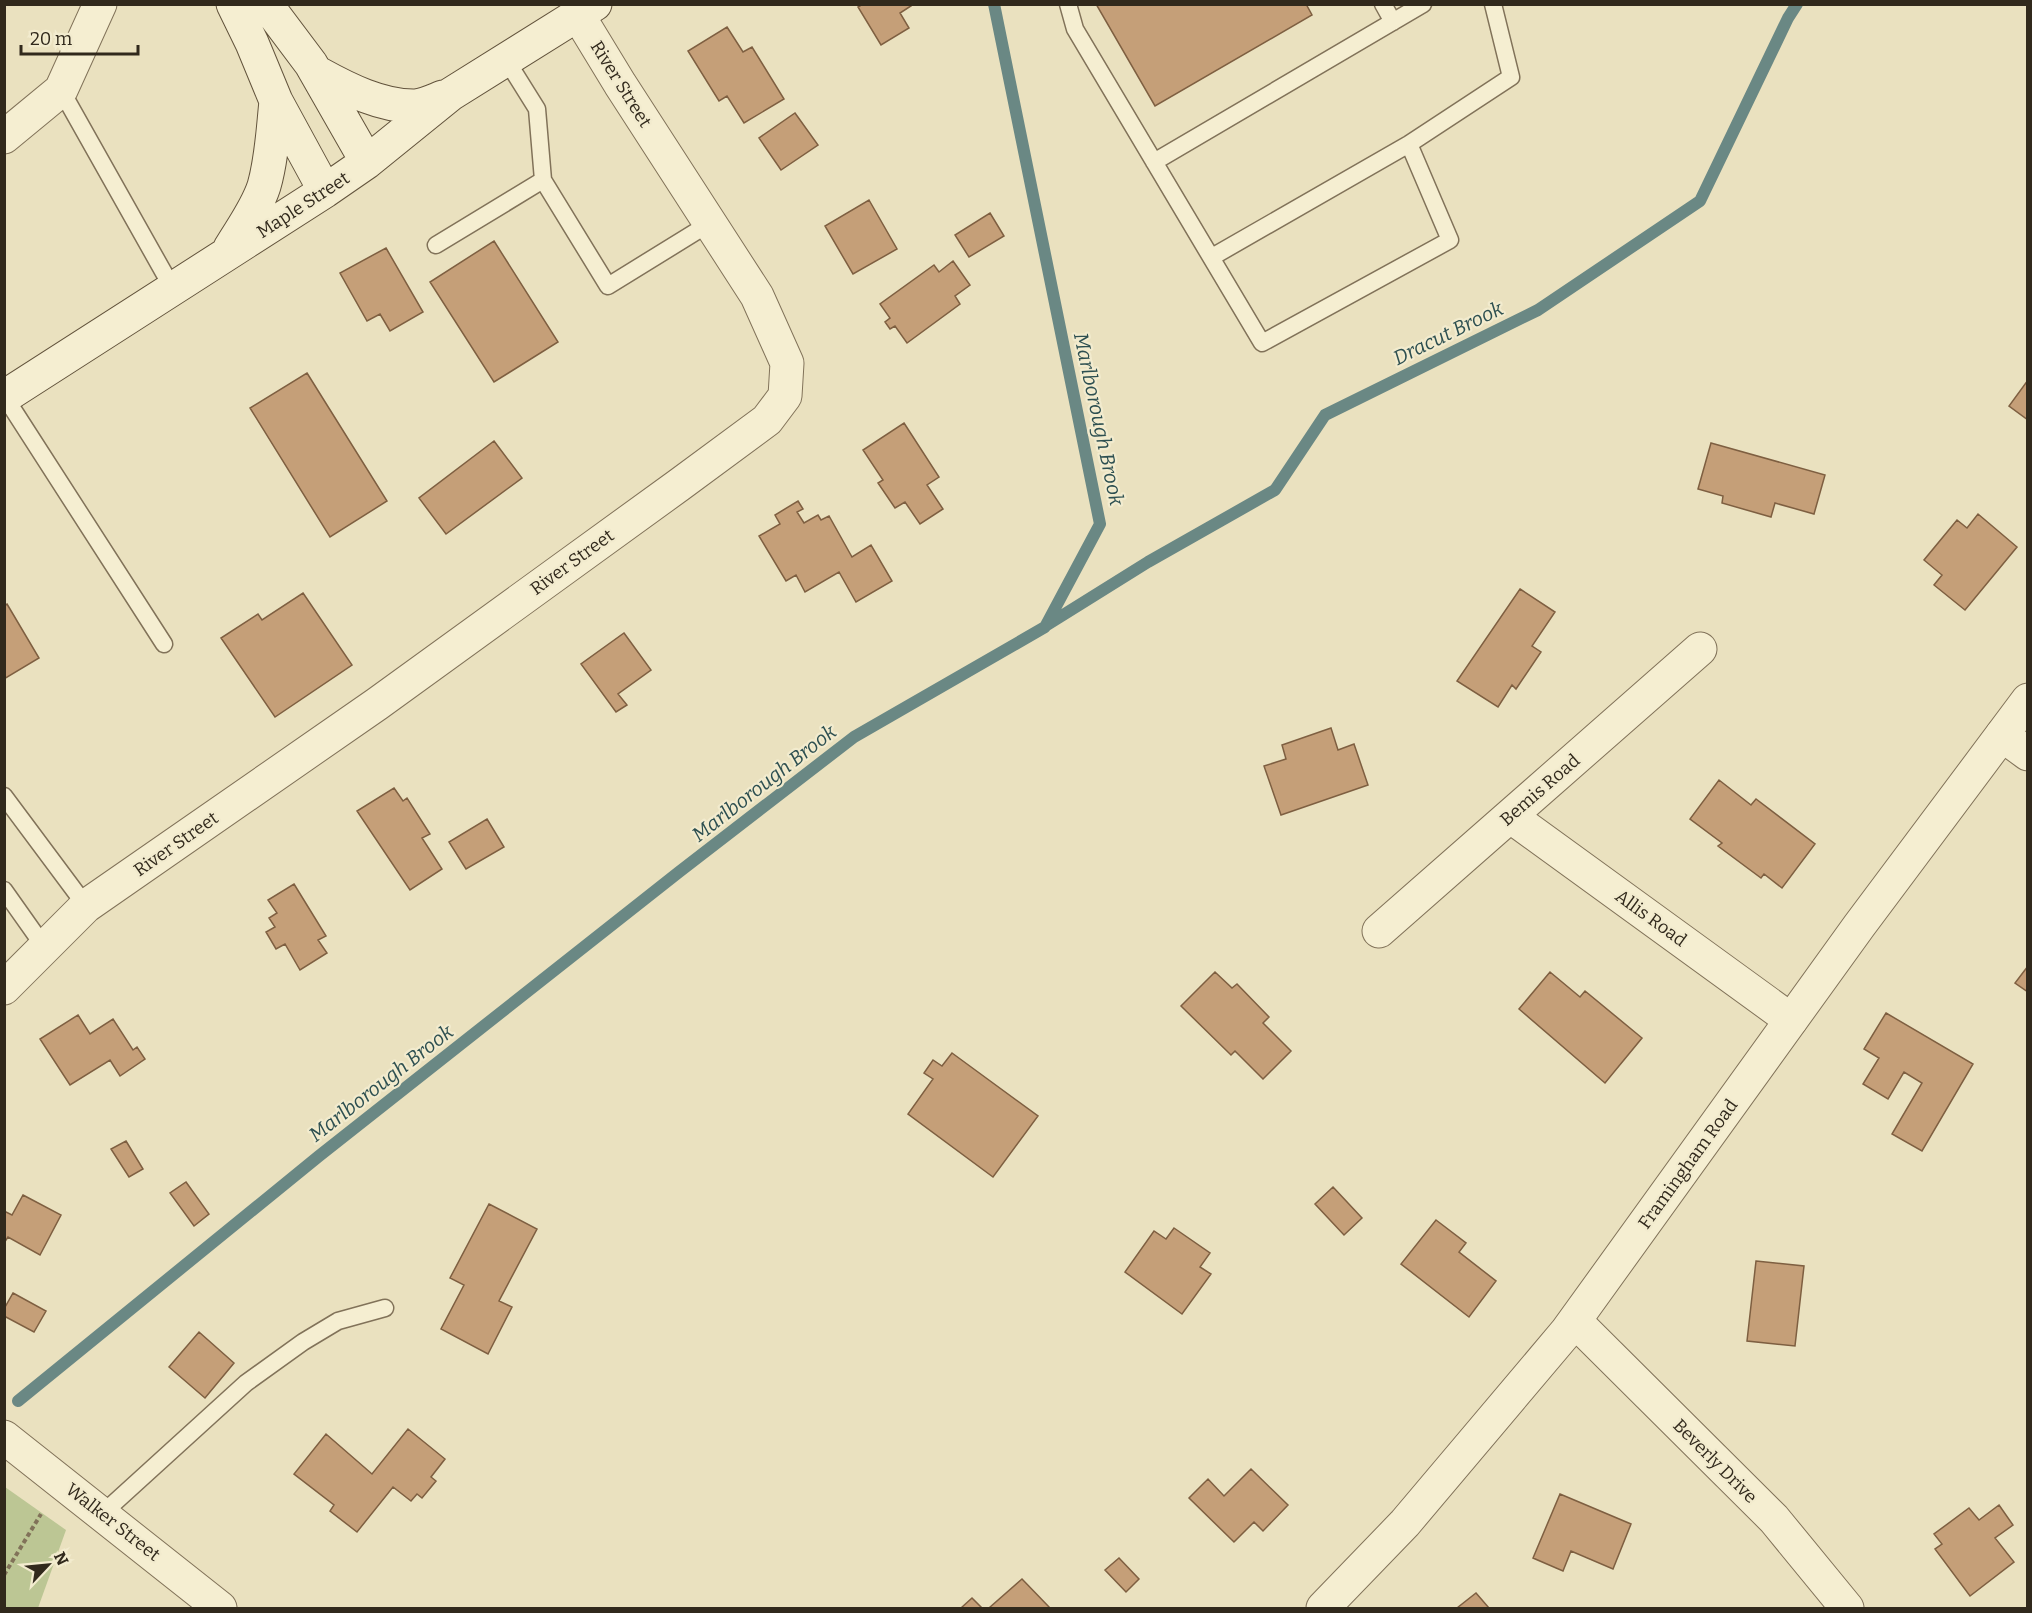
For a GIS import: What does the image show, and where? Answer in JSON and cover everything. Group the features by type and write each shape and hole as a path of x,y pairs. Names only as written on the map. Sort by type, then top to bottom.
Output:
{"street":[{"path":"4,137 60,90 100,4"},
{"path":"233,4 276,101 325,191"},
{"path":"266,4 318,73 367,162"},
{"name":"Maple Street","path":"5,397 325,191 367,162 451,93 507,61 586,10"},
{"name":"River Street","path":"4,988 86,906 377,704 767,420 785,396 787,363 757,296 710,223 586,10"},
{"path":"318,73 353,91 400,104 418,106 451,93"},
{"path":"225,256 253,211 263,188 269,165 276,101"},
{"name":"Bemis Road","path":"1379,931 1700,648"},
{"name":"Framingham Road","path":"1323,1608 1405,1523 1575,1321 1859,926 2015,744 2028,700"},
{"name":"Allis Road","path":"1510,816 1791,1020"},
{"name":"Beverly Drive","path":"1575,1321 1774,1520 1847,1608"},
{"name":"Walker Street","path":"4,1437 220,1608"}],"lane":[{"path":"1068,4 1075,29 1262,343 1450,240 1408,144"},
{"path":"1383,4 1394,22"},
{"path":"1154,162 1423,4"},
{"path":"1212,257 1408,144 1511,77 1493,4"},
{"path":"507,61 537,110 543,180 608,286 710,223"},
{"path":"60,90 173,289"},
{"path":"436,245 543,180"},
{"path":"5,397 164,644"},
{"path":"4,796 86,906"},
{"path":"4,890 45,948"},
{"path":"102,1514 246,1383 265,1369 338,1321 385,1308"}],"path":[{"path":"4,1575 38,1519"}],"green space":[{"path":"5,1487 66,1530 38,1608 5,1608"}],"building":[{"path":"863,4 914,4 900,13 909,28 881,45 858,7"},
{"path":"1096,4 1306,4 1312,15 1155,106"},
{"path":"727,27 743,52 752,47 784,99 744,123 727,96 719,101 688,51"},
{"path":"795,113 818,145 781,170 759,138"},
{"path":"869,200 897,249 853,274 825,226"},
{"path":"990,213 1004,236 969,257 955,235"},
{"path":"494,241 558,342 494,382 430,282"},
{"path":"386,248 423,312 390,331 380,314 367,321 340,273"},
{"path":"953,261 970,285 955,296 960,304 907,343 895,326 890,329 885,322 890,318 880,304 934,265 939,272"},
{"path":"307,373 387,501 330,537 250,408"},
{"path":"2028,380 2028,420 2009,406"},
{"path":"904,423 939,477 927,485 943,509 920,524 905,502 895,508 878,483 883,480 863,450"},
{"path":"494,441 522,478 446,534 419,498"},
{"path":"1711,443 1825,475 1814,514 1775,503 1771,517 1722,503 1723,496 1698,489"},
{"path":"798,501 803,509 797,512 804,523 818,515 821,520 829,516 852,557 871,545 892,581 856,602 839,572 805,592 796,575 786,581 759,536 780,524 775,515"},
{"path":"1978,514 2017,547 1965,610 1934,585 1942,575 1924,560 1957,520 1967,528"},
{"path":"1520,589 1555,612 1532,646 1541,652 1516,689 1512,685 1498,707 1457,681"},
{"path":"303,593 352,665 275,717 221,638 258,614 262,620"},
{"path":"7,604 39,658 4,679 4,606"},
{"path":"624,633 651,670 618,694 627,705 616,712 581,664"},
{"path":"1331,728 1338,750 1354,744 1368,785 1281,815 1264,766 1286,759 1282,745"},
{"path":"1719,780 1751,805 1756,799 1815,844 1782,888 1764,874 1761,878 1718,846 1722,843 1690,819"},
{"path":"394,788 403,801 407,798 430,834 422,838 442,869 410,890 357,811"},
{"path":"487,819 504,847 466,869 449,842"},
{"path":"294,884 326,936 318,940 327,953 300,970 285,944 276,949 266,932 275,927 269,918 277,913 268,900"},
{"path":"2028,966 2028,992 2015,983"},
{"path":"1215,972 1232,988 1237,984 1269,1017 1263,1023 1291,1051 1263,1079 1235,1051 1231,1055 1181,1006"},
{"path":"1550,972 1580,997 1585,991 1642,1038 1605,1083 1519,1009"},
{"path":"1886,1013 1973,1064 1922,1151 1892,1134 1922,1083 1904,1072 1888,1099 1863,1084 1879,1058 1864,1049"},
{"path":"78,1015 90,1034 113,1019 133,1050 137,1047 145,1059 120,1076 110,1060 70,1085 40,1039"},
{"path":"952,1053 1038,1116 993,1177 908,1114 933,1079 924,1073 933,1060 942,1066"},
{"path":"126,1141 143,1169 129,1177 111,1149"},
{"path":"186,1182 209,1214 194,1226 170,1193"},
{"path":"1333,1187 1362,1218 1344,1235 1315,1204"},
{"path":"23,1195 61,1215 40,1255 8,1237 4,1243 4,1211 12,1215"},
{"path":"489,1204 537,1229 499,1301 512,1307 488,1354 441,1329 464,1285 450,1278"},
{"path":"1436,1220 1466,1243 1459,1252 1496,1281 1469,1317 1401,1264"},
{"path":"1174,1228 1210,1253 1200,1267 1211,1274 1182,1314 1125,1272 1154,1231 1166,1239"},
{"path":"1756,1261 1804,1266 1795,1346 1747,1341"},
{"path":"13,1293 46,1311 34,1332 4,1316 4,1309"},
{"path":"199,1332 234,1363 205,1398 169,1367"},
{"path":"408,1429 445,1459 431,1477 436,1481 422,1498 417,1494 411,1501 393,1487 357,1532 330,1511 334,1505 294,1474 326,1434 372,1474"},
{"path":"1251,1469 1288,1505 1263,1531 1254,1522 1234,1542 1189,1498 1208,1479 1224,1496"},
{"path":"1560,1494 1631,1524 1613,1569 1571,1551 1563,1571 1533,1558"},
{"path":"1999,1505 2013,1525 1995,1538 2014,1562 1970,1596 1935,1549 1942,1544 1934,1534 1969,1508 1979,1520"},
{"path":"1119,1558 1139,1579 1126,1592 1105,1570"},
{"path":"1022,1579 1050,1608 989,1608"},
{"path":"1476,1593 1489,1608 1457,1608"},
{"path":"972,1598 982,1608 961,1608"}],"waterway":[{"name":"Marlborough Brook","path":"18,1401 319,1156 854,737 1045,627 1100,524 994,4"},
{"name":"Dracut Brook","path":"1047,625 1148,562 1275,490 1325,415 1538,310 1700,201 1788,18 1797,4"}]}
